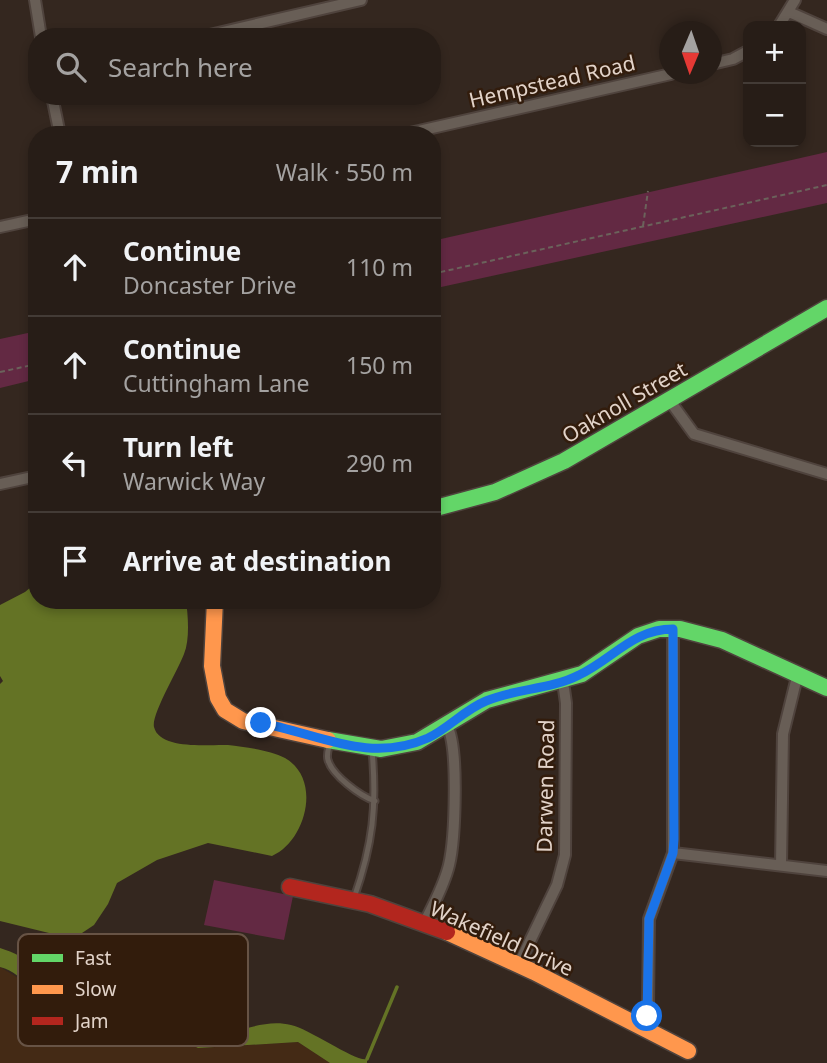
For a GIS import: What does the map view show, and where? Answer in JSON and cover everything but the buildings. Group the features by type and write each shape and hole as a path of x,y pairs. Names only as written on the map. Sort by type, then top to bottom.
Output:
{"street":[{"path":"35,0 40,28"},
{"path":"240,28 361,0"},
{"path":"783,21 795,0"},
{"path":"789,12 827,29"},
{"path":"722,60 743,53"},
{"name":"Hempstead Road","path":"441,126 659,77"},
{"path":"54,105 58,126"},
{"path":"0,227 28,221"},
{"name":"Oaknoll Street","path":"441,507 477,498 516,483 589,448 790,327 827,308"},
{"path":"670,401 694,434 827,474"},
{"path":"0,484 28,478"},
{"path":"215,609 213,685 221,706 241,720 286,728 330,743 372,750 415,743 485,701 563,682 597,666 637,636 658,629 673,629 720,638 797,677 827,688"},
{"path":"642,1028 648,1007 649,919 673,853 673,629"},
{"path":"781,865 783,734 797,677"},
{"name":"Darwen Road","path":"518,966 557,885 565,855 566,703 563,682"},
{"path":"424,924 449,866 453,838 453,744 447,726"},
{"path":"673,853 827,871"},
{"name":"Wakefield Drive","path":"290,887 322,891 424,924 518,966 642,1028 672,1046 688,1051"}],"lane":[{"path":"330,743 327,754 332,768 365,798 375,801"},
{"path":"353,901 370,847 375,801 372,750"}],"path":[{"path":"441,272 827,185"},
{"path":"643,227 648,191"},
{"path":"0,372 28,366"}],"shaded area":[{"path":"827,152 827,203 441,287 441,239"},
{"path":"28,333 28,381 0,388 0,339"},
{"path":"28,590 28,609 187,609 186,648 157,712 154,727 158,735 176,743 257,749 285,758 297,768 304,781 305,810 301,825 284,849 272,856 208,843 157,860 117,883 108,904 94,925 82,933 49,933 0,921 0,684 3,681 0,676 0,605"},
{"path":"214,880 293,896 284,940 204,925"},
{"path":"0,948 18,956 18,976 0,967"},
{"path":"0,967 18,978 18,1046 198,1048 298,1042 330,1063 0,1063"},
{"path":"280,1023 291,1025 354,1056 367,1059 367,1063 330,1063 298,1042 248,1045 248,1028"},
{"path":"194,1046 231,1046 198,1048"}],"waterway":[{"path":"367,1059 397,987"}],"traffic: fast":[{"path":"441,507 495,492 564,461 827,308"},
{"path":"328,740 381,749 417,742 487,700 582,674 638,636 659,629 680,629 722,640 827,688"}],"traffic: slow":[{"path":"215,609 212,666 218,698 225,710 243,721 328,740"},
{"path":"447,932 534,972 688,1051"}],"traffic: jam":[{"path":"290,887 370,904 447,932"}],"route":[{"path":"261,723 300,732 344,747 372,750 401,747 439,732 475,705 495,697 548,687 574,678 597,666 637,636 658,629 673,629 674,839 673,853 649,919 647,1016"}]}
